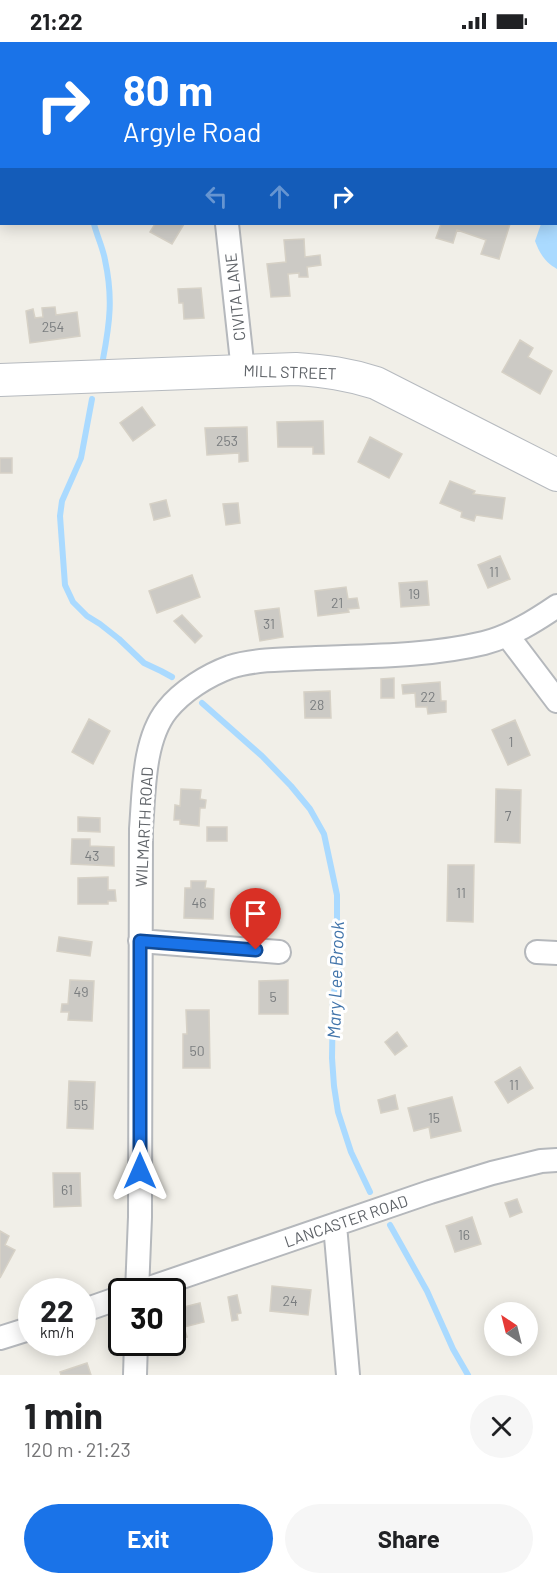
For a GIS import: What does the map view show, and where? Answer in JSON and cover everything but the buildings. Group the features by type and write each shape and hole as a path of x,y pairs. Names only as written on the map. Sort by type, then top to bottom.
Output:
{"street":[{"name":"CIVITA LANE","path":"227,225 243,370"},
{"name":"MILL STREET","path":"0,380 296,369 351,375 376,383 557,475"},
{"name":"WILMARTH ROAD","path":"138,1278 140,1217 141,829 145,767 155,734 166,711 181,695 231,666 265,660 433,651 485,643 507,635 557,606"},
{"path":"507,635 557,701"},
{"path":"140,941 279,952"},
{"name":"LANCASTER ROAD","path":"178,1278 377,1209 492,1173 541,1161 557,1160"},
{"path":"335,1225 348,1375"},
{"path":"0,1338 18,1332"},
{"path":"135,1375 136,1356"}],"water":[{"path":"541,225 557,225 557,269 543,257 535,241"}],"waterway":[{"name":"Mary Lee Brook","path":"94,225 104,256 110,298 103,359"},
{"name":"Mary Lee Brook","path":"92,399 81,458 62,501 60,516 65,585 73,602 87,616 119,639 144,663 172,677"},
{"name":"Mary Lee Brook","path":"202,703 262,756 291,786 310,809 324,834 337,895 339,967 333,997 334,1086 338,1112 351,1152 370,1192"},
{"name":"Mary Lee Brook","path":"390,1225 427,1291 453,1349 468,1375"}],"route":[{"path":"140,1171 140,941 256,950"}]}
